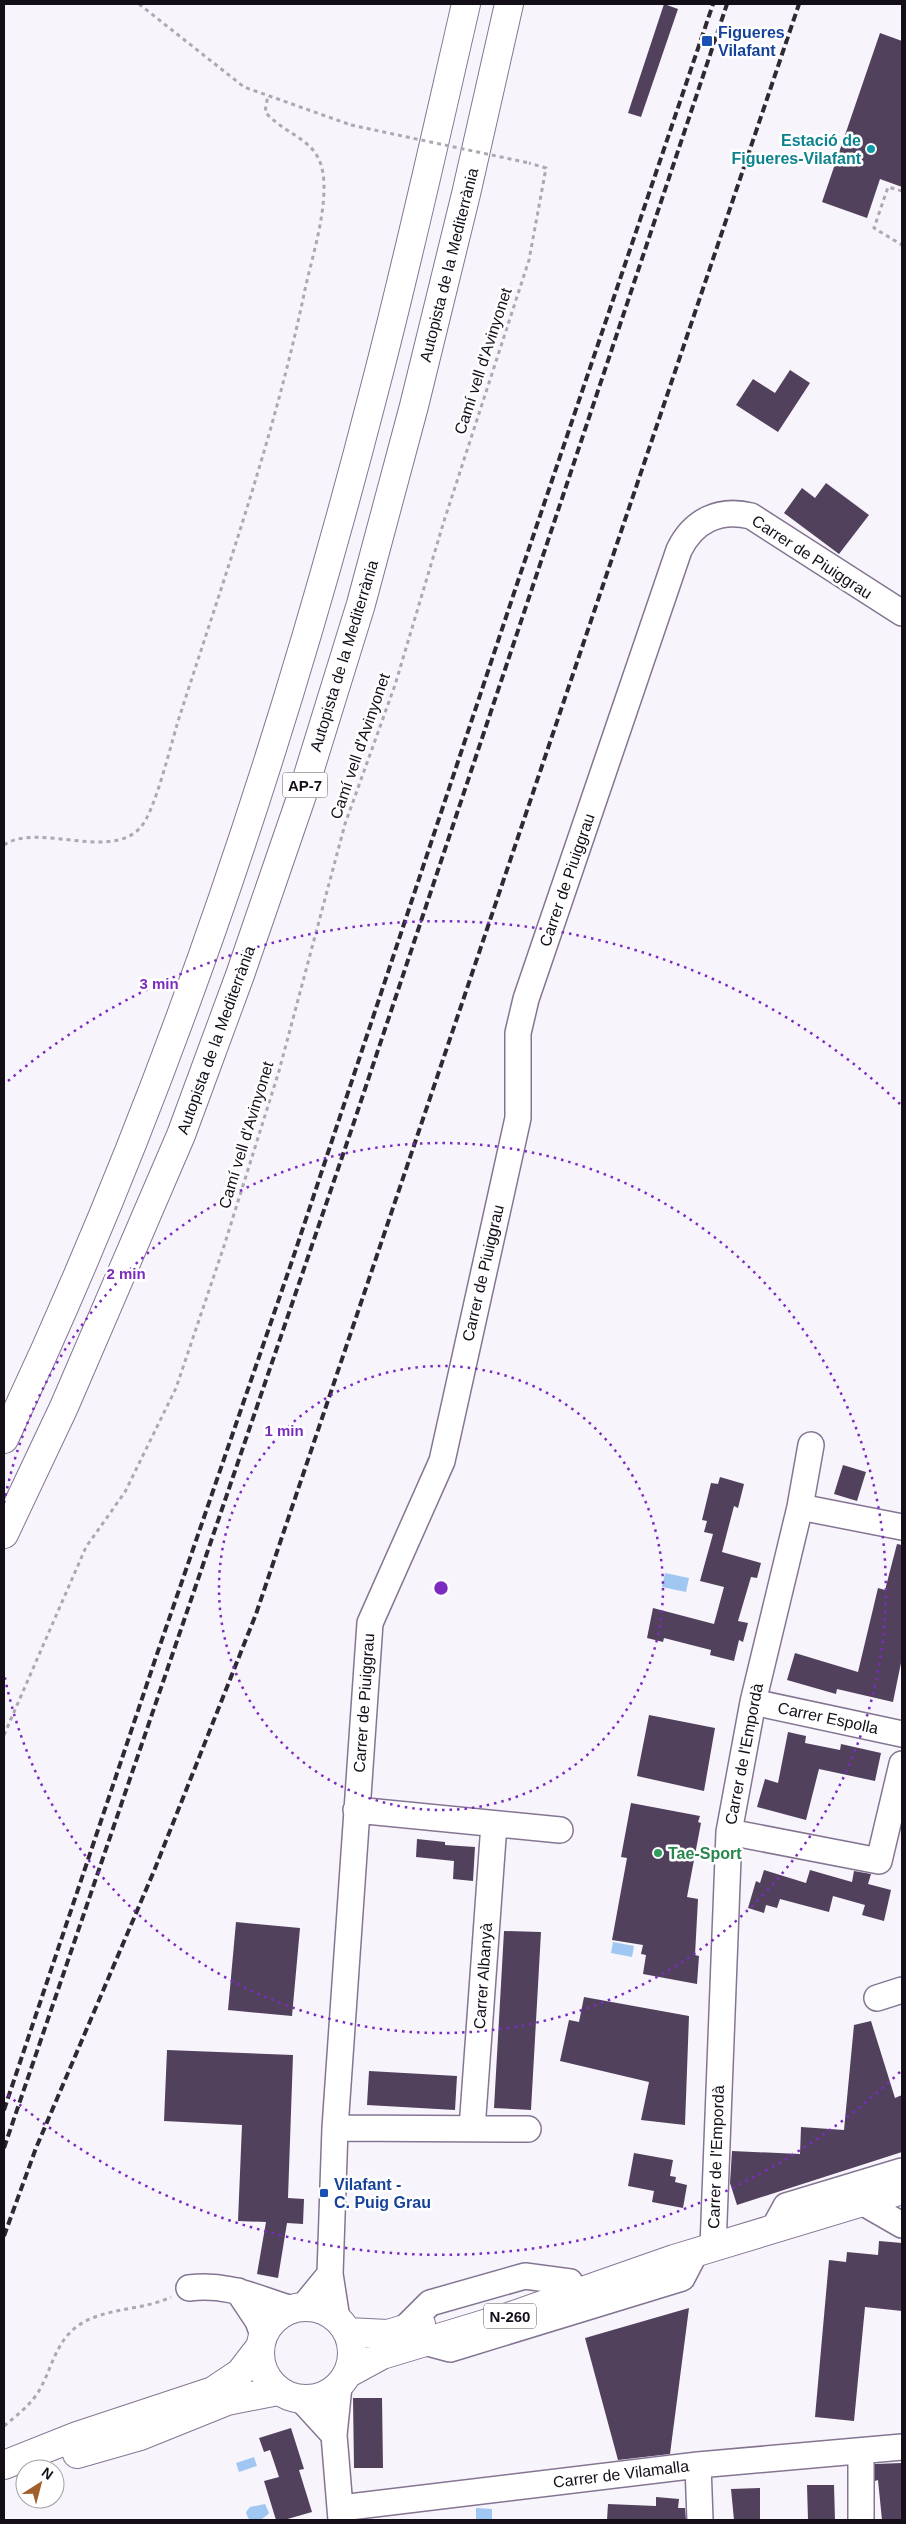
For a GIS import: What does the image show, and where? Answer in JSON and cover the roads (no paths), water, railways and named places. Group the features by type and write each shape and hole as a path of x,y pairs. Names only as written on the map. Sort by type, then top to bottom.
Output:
{"main road":[{"name":"AP-7","path":"4,1439 89,1249 144,1116 202,959 262,781 320,590 374,395 466,4"},
{"name":"Autopista de la Mediterrània","path":"4,1534 64,1407 181,1135 240,975 301,798 361,604 414,406 466,194 509,4"},
{"name":"N-260","path":"4,2465 77,2436 213,2391 240,2373 274,2319 297,2308 324,2311 342,2326 388,2334 414,2336 555,2302 694,2253 902,2190"},
{"name":"N-260","path":"4,2465 78,2454 140,2436 228,2401 290,2395 325,2396 343,2380 414,2336 598,2273 694,2253"},
{"path":"342,2326 352,2353 343,2380"},
{"path":"261,2341 263,2371 290,2395"}],"street":[{"name":"Carrer de Piuiggrau","path":"342,2326 330,2274 335,2128 370,1624 442,1461 518,1118 520,1084 517,1050 522,1015 679,550 693,528 703,521 726,513 739,513 751,516 902,613"},
{"name":"Carrer de l'Empordà","path":"694,2253 729,1832 753,1702 800,1507 811,1445"},
{"path":"800,1507 902,1527"},
{"name":"Carrer Espolla","path":"753,1702 902,1734"},
{"path":"729,1832 879,1861 902,1764"},
{"path":"356,1810 560,1830"},
{"name":"Carrer Albanyà","path":"472,2128 494,1824"},
{"path":"876,1998 902,1990"},
{"path":"335,2128 528,2129"},
{"path":"774,2228 786,2206 902,2170"},
{"path":"862,2202 902,2225"},
{"path":"189,2288 211,2285 297,2308 330,2274"},
{"path":"238,2291 252,2309 261,2341"},
{"path":"341,2514 334,2435 343,2380"},
{"path":"290,2395 334,2435"},
{"name":"Carrer de Vilamalla","path":"341,2514 698,2465 902,2447"},
{"path":"861,2452 861,2520"},
{"path":"698,2465 700,2520"}],"water":[{"path":"665,1573 689,1578 686,1592 662,1587"},
{"path":"613,1942 634,1946 632,1957 611,1953"},
{"path":"254,2457 257,2466 239,2472 236,2463"},
{"path":"265,2504 269,2513 265,2517 260,2520 248,2518 246,2512 250,2507"},
{"path":"476,2508 492,2509 492,2520 476,2520"}],"railway":[{"path":"4,2110 156,1657 292,1261 519,578 713,4"},
{"path":"4,2148 352,1128 727,4"},
{"path":"4,2236 36,2148 154,1871 256,1614 799,4"}],"place":[{"name":"Figueres Vilafant","path":"707,41"},
{"name":"Estació de Figueres-Vilafant","path":"871,149"},
{"name":"Tae-Sport","path":"658,1853"},
{"name":"Vilafant - C. Puig Grau","path":"324,2193"}]}
